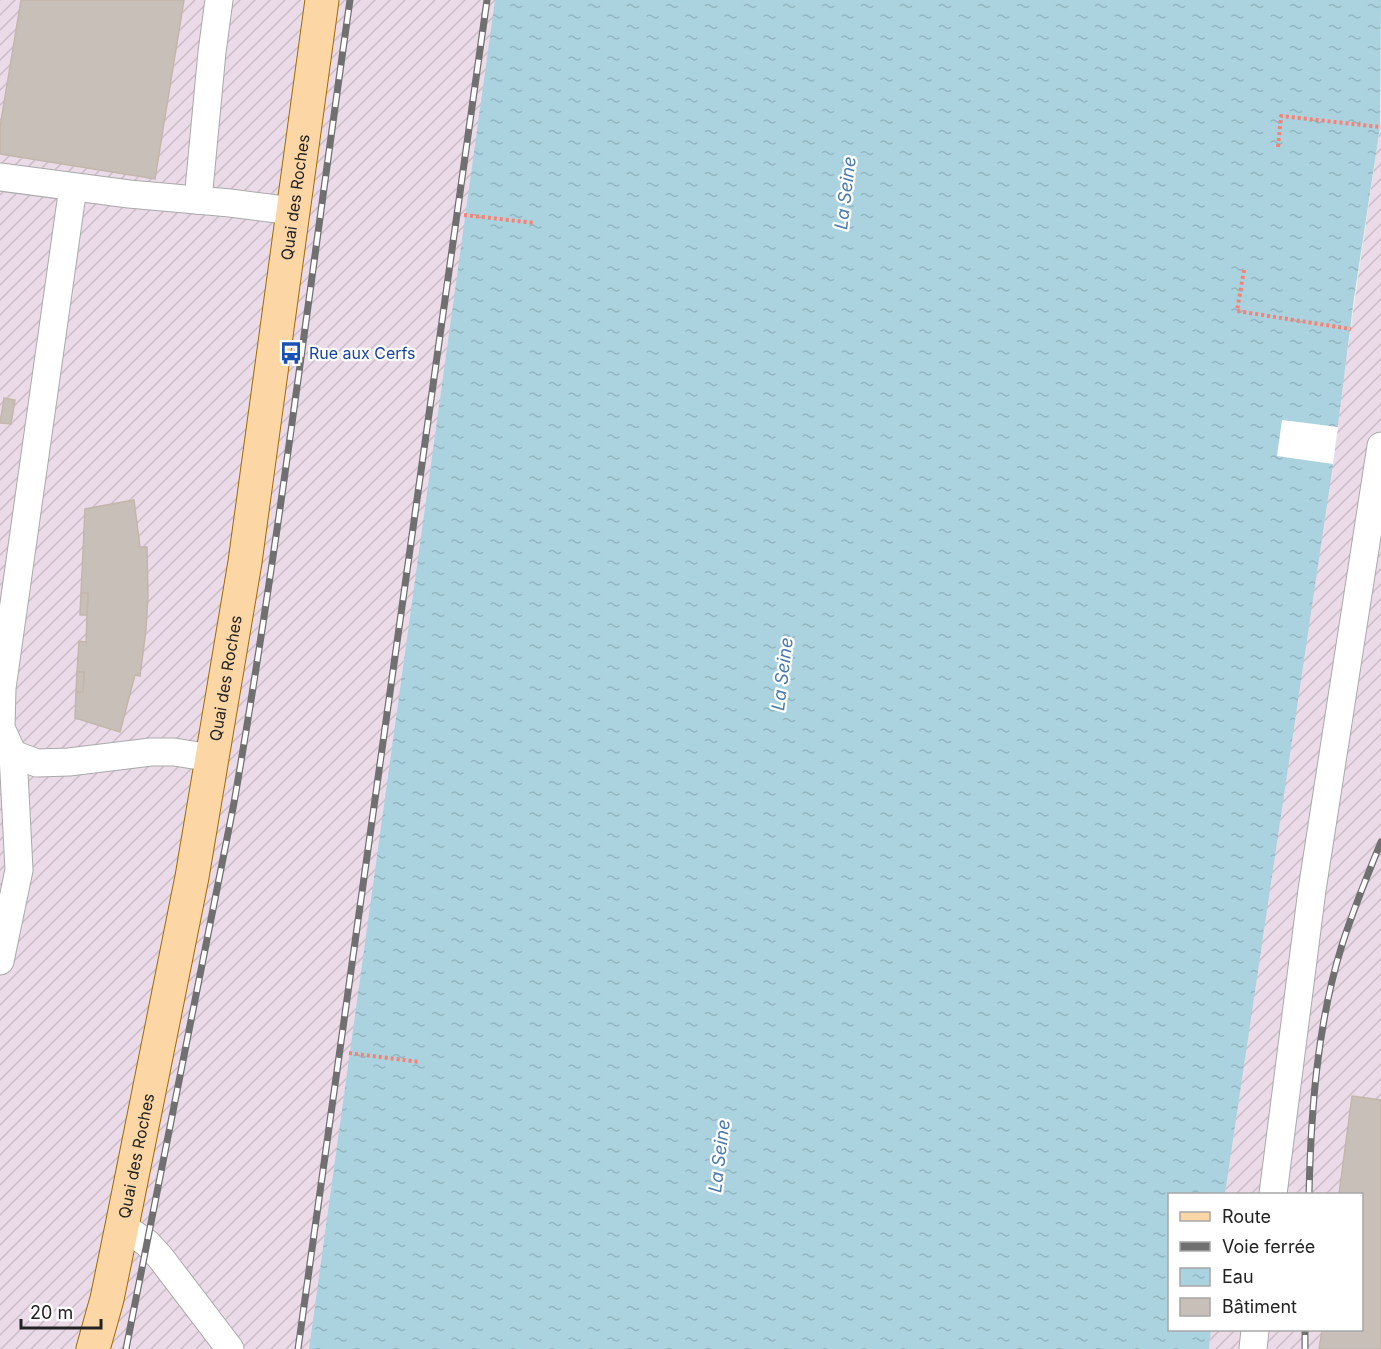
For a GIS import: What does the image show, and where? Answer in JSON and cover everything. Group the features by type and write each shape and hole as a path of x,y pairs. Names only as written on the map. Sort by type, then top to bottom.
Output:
{"main road":[{"name":"Quai des Roches","path":"93,1349 107,1299 192,877 245,562 322,0"}],"lane":[{"path":"198,200 219,0"},
{"path":"0,177 293,212"},
{"path":"0,961 19,870 13,753 1,728 2,688 73,187"},
{"path":"1273,1193 1312,890 1381,447"},
{"path":"13,753 37,763 69,762 151,752 174,752 212,758"},
{"path":"122,1226 147,1243 160,1257 230,1349"},
{"path":"1253,1349 1255,1331"}],"path":[{"path":"1278,147 1281,116 1380,127"},
{"path":"464,215 535,223"},
{"path":"1244,270 1237,311 1351,329"},
{"path":"349,1053 420,1062"}],"shaded area":[{"path":"0,0 602,0 399,1349 0,1349"},
{"path":"1381,120 1381,1349 1209,1349 1211,1331 1363,1331 1363,1193 1225,1193"}],"water":[{"name":"La Seine","path":"495,0 1381,0 1380,127 1354,298 1333,464 1225,1193 1168,1193 1168,1331 1211,1331 1209,1349 309,1349"}],"pier":[{"path":"1282,420 1338,427 1333,464 1277,456"}],"building":[{"path":"21,0 184,0 155,179 0,154 0,127"},
{"path":"4,398 15,400 11,424 0,423"},
{"path":"134,500 140,547 147,547 146,630 140,676 135,675 120,732 75,718 76,692 83,692 84,672 77,672 79,641 86,642 88,593 81,593 85,509"},
{"path":"81,593 88,593 87,615 80,615"},
{"path":"77,672 84,672 83,692 76,692"},
{"path":"1352,1096 1381,1100 1381,1349 1319,1349 1322,1331 1363,1331 1363,1193 1339,1193"}],"railway":[{"path":"126,1349 234,803 251,703 350,0"},
{"path":"298,1349 487,0"},
{"path":"1309,1193 1311,1131 1317,1068 1333,975 1360,893 1381,842"},
{"path":"1305,1331 1305,1349"}],"place":[{"name":"Rue aux Cerfs","path":"291,353"}]}
